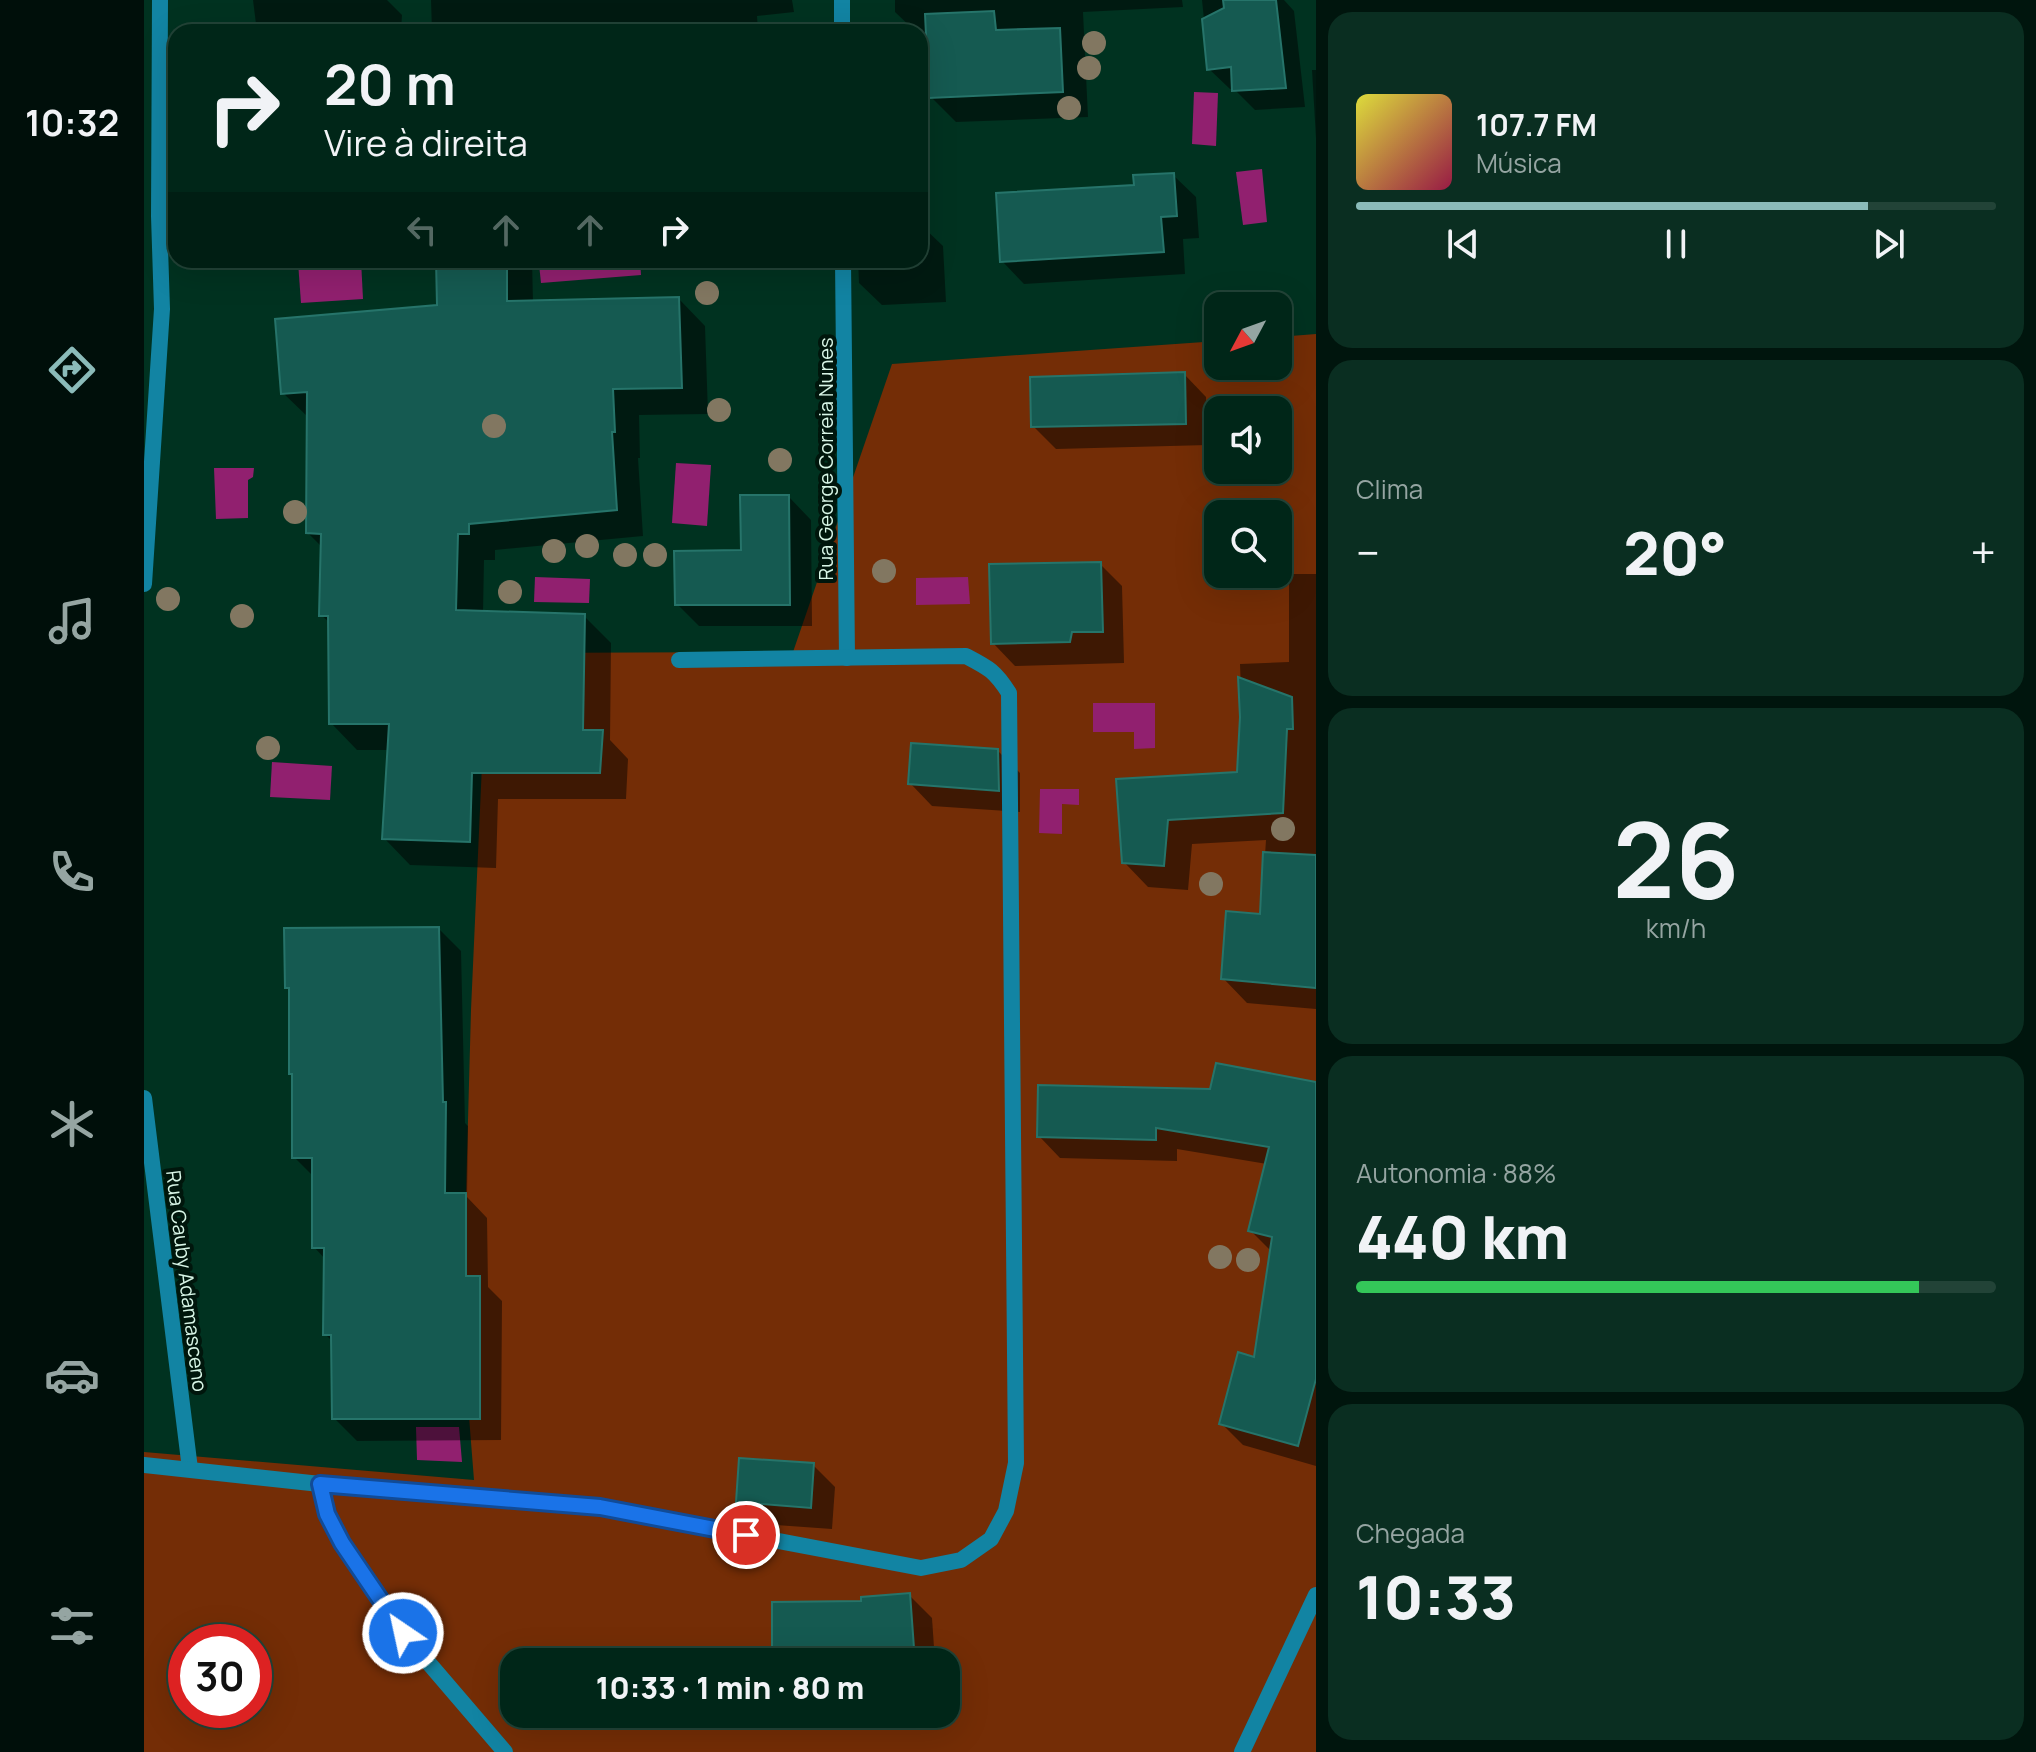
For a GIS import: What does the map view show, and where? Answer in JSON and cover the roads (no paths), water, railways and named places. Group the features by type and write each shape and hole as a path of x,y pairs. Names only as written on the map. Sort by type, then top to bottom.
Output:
{"street":[{"path":"144,584 162,309 160,0"},
{"path":"842,0 842,24"},
{"name":"Rua George Correia Nunes","path":"843,268 847,658"},
{"path":"144,1465 320,1484 600,1507 921,1568 961,1560 991,1539 1006,1511 1016,1463 1009,693 990,668 966,656 679,660"},
{"name":"Rua Cauby Adamasceno","path":"144,1098 190,1469"},
{"path":"320,1484 327,1514 342,1543 403,1633 505,1752"},
{"path":"1242,1752 1316,1595"}]}
